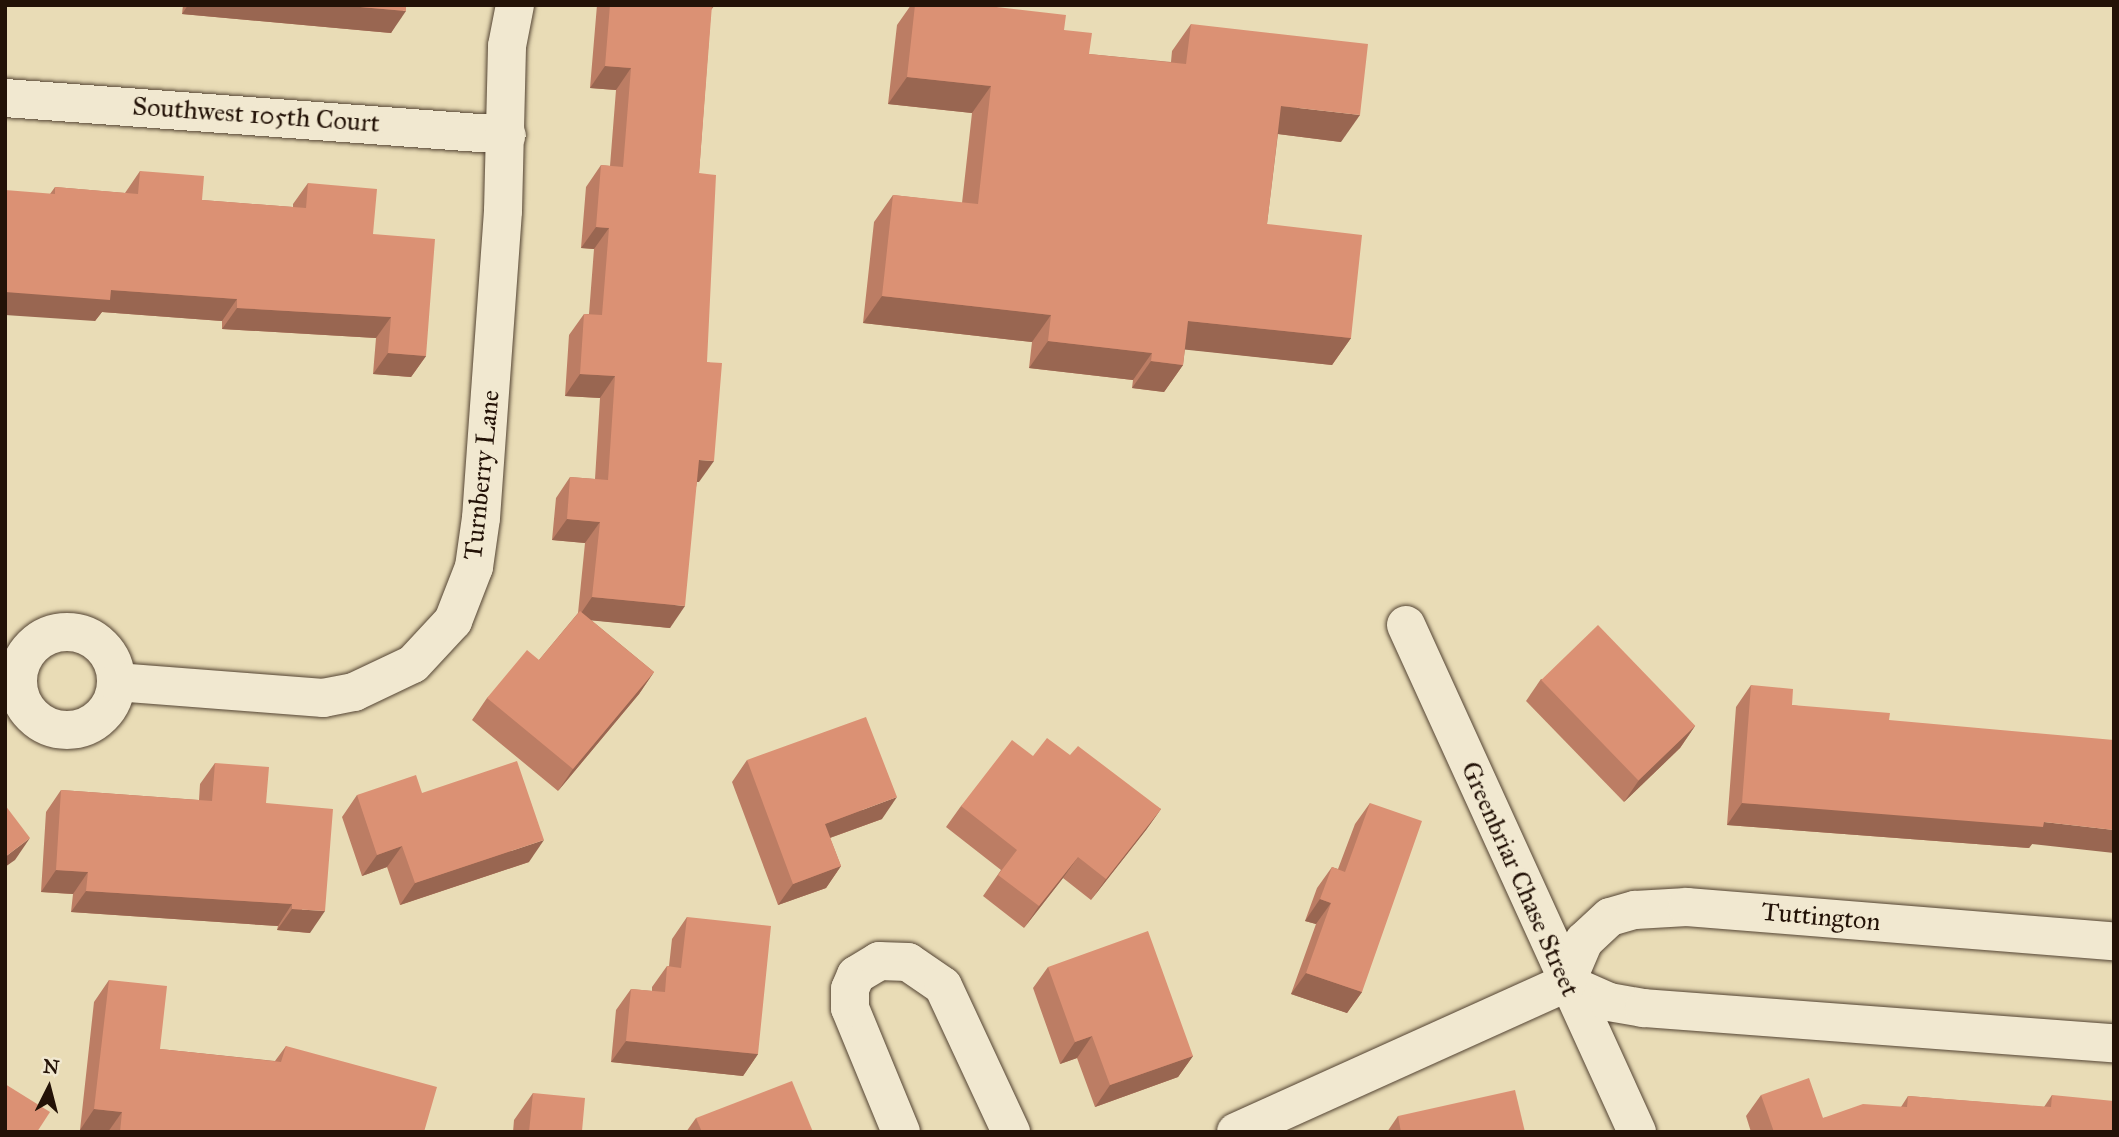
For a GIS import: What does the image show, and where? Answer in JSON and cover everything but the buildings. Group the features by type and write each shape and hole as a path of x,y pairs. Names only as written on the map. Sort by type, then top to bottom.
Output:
{"street":[{"name":"Turnberry Lane","path":"495,5 507,46"},
{"name":"Turnberry Lane","path":"116,682 323,698 354,692 413,664 453,621 474,567 481,518 507,135 507,46 515,5"},
{"name":"Southwest 105th Court","path":"5,98 507,135"},
{"name":"Greenbriar Chase Street","path":"1406,625 1566,983 1637,1132"},
{"name":"Tuttington","path":"1566,983 1584,941 1610,916 1651,908 2114,941"},
{"path":"901,1132 850,1008 850,989 856,975 879,961 908,962 943,986 1011,1132"},
{"path":"1236,1132 1566,983 1609,1002 1644,1008 2114,1043"}]}
